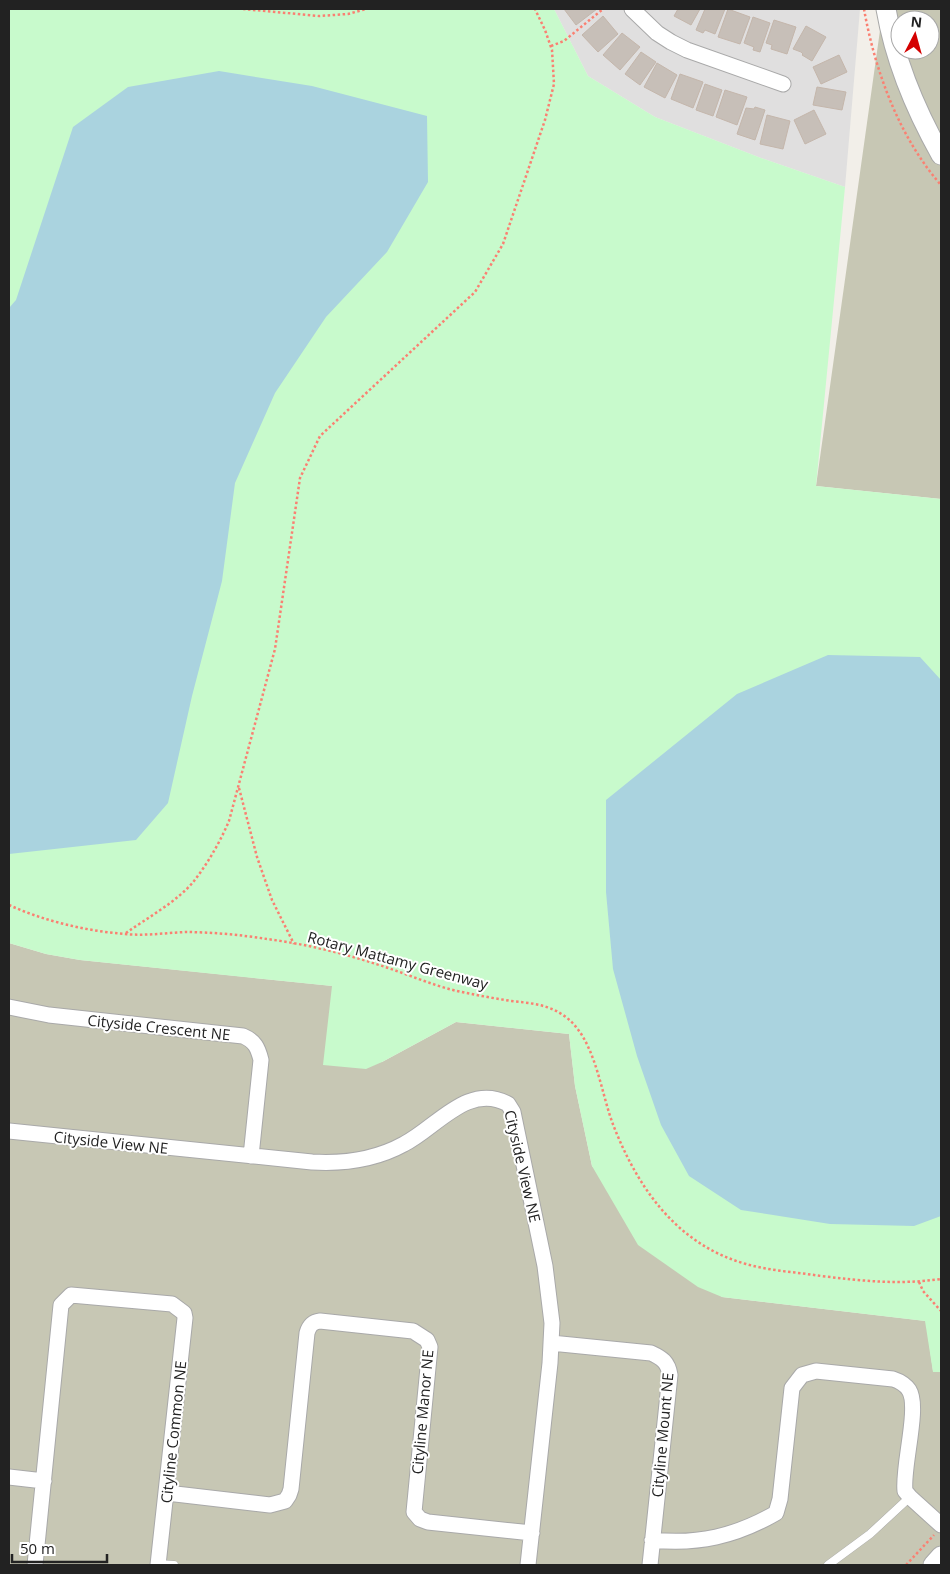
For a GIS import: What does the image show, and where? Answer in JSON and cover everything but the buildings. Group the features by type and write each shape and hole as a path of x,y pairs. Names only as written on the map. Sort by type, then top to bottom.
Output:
{"street":[{"path":"886,9 898,60 911,95 941,155"},
{"path":"638,11 657,33 687,50 783,84"},
{"name":"Cityside Crescent NE","path":"9,1007 49,1015 243,1036 250,1039 259,1050 261,1060 251,1156"},
{"name":"Cityside View NE","path":"9,1131 312,1162 352,1162 368,1159 406,1144 453,1109 477,1100 493,1098 508,1104 513,1112 545,1266 552,1323 528,1565"},
{"name":"Cityline Common NE","path":"44,1481 61,1306 71,1295 172,1304 184,1313 185,1318 158,1564"},
{"name":"Cityline Manor NE","path":"167,1493 270,1505 285,1501 291,1489 306,1333 309,1327 320,1320 413,1330 427,1340 430,1347 414,1512 420,1520 428,1522 532,1533"},
{"name":"Cityline Mount NE","path":"551,1343 650,1353 659,1356 668,1366 670,1375 650,1565"},
{"path":"652,1540 678,1543 703,1540 728,1534 776,1513 780,1499 792,1388 802,1375 816,1371 893,1379 901,1382 909,1390 913,1404 905,1491 941,1525"},
{"path":"9,1477 44,1481 35,1565"},
{"path":"933,1565 941,1556"}],"lane":[{"path":"828,1565 870,1534 910,1497"},
{"path":"158,1564 174,1565"}],"path":[{"path":"243,9 325,16 348,14 366,9"},
{"path":"265,9 271,12"},
{"path":"125,934 174,899 193,882 222,838 229,821 275,649 300,478 320,436 475,292 503,244 554,84 551,46 546,30 535,9"},
{"path":"551,46 564,41 603,9"},
{"path":"864,9 875,59 888,93 914,146 941,185"},
{"path":"239,787 257,857 272,900 294,944"},
{"name":"Rotary Mattamy Greenway","path":"9,905 23,911 79,927 125,934 154,935 187,932 267,939 322,949 376,964 451,990 544,1006 564,1015 580,1030 590,1048 614,1128 632,1164 662,1211 688,1236 714,1252 744,1264 766,1268 879,1283 919,1282 941,1279"},
{"path":"919,1282 923,1291 941,1311"},
{"path":"906,1565 932,1538"}],"shaded area":[{"path":"554,9 860,9 845,187 761,158 655,117 588,76"},
{"path":"883,9 941,9 941,499 816,486"},
{"path":"9,943 46,954 80,960 333,986 324,1065 382,1062 456,1022 569,1034 575,1086 592,1166 722,1297 926,1321 933,1371 941,1372 941,1565 9,1565"}],"green space":[{"path":"9,9 554,9 588,76 655,117 761,158 845,187 816,486 941,499 941,1372 933,1372 925,1321 722,1297 698,1287 638,1245 592,1166 575,1086 569,1034 456,1022 366,1069 323,1065 332,986 80,960 46,954 9,943"}],"water":[{"path":"219,71 312,86 427,116 428,182 387,252 326,317 275,393 235,483 222,581 192,696 168,803 136,840 9,854 9,308 16,300 73,127 128,87"},
{"path":"828,655 920,657 941,680 941,1216 914,1226 830,1224 741,1210 689,1176 661,1125 637,1056 613,969 606,892 606,800 737,694"}]}
